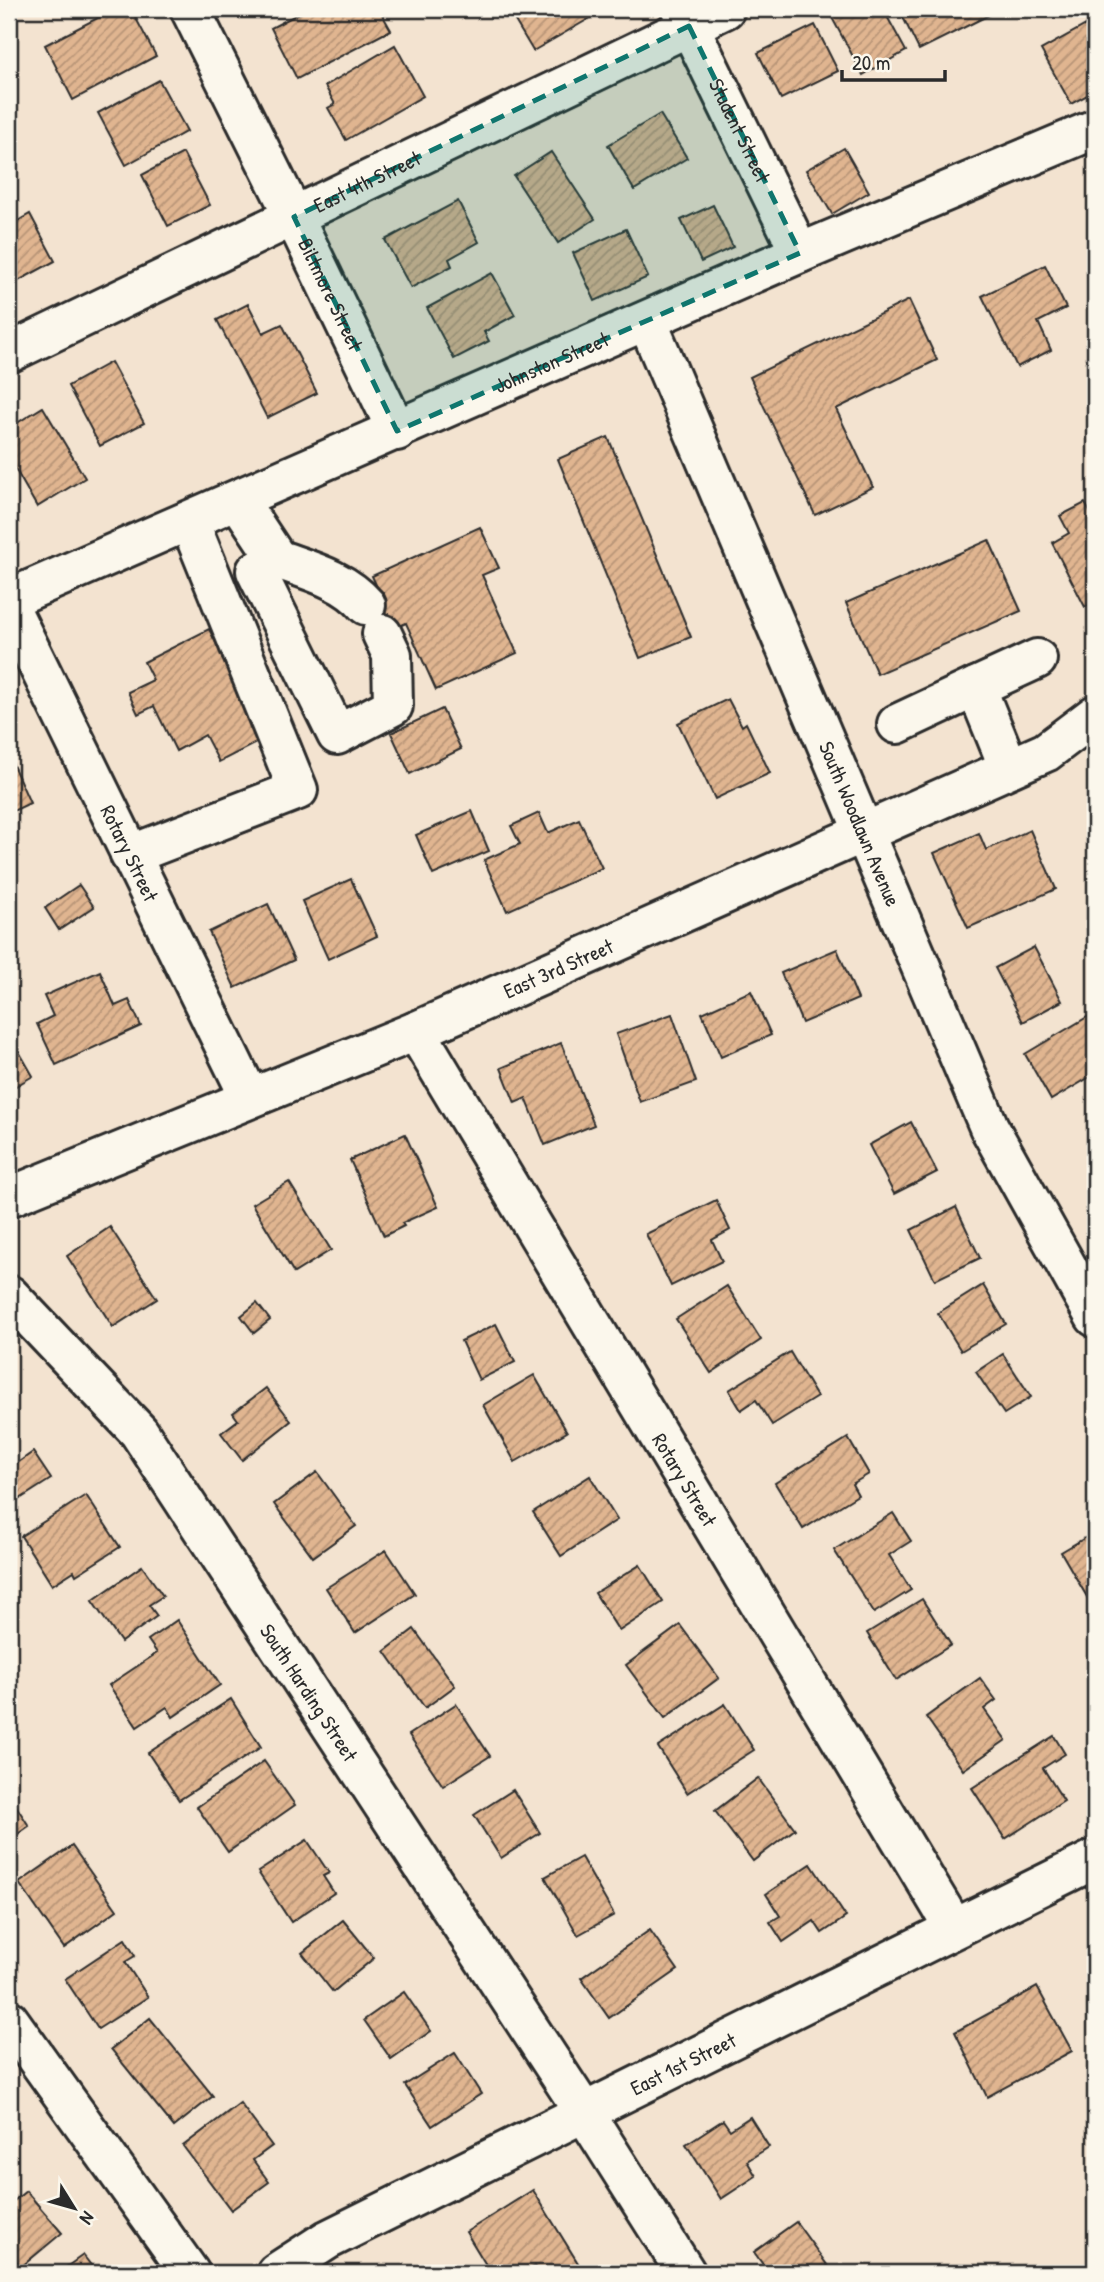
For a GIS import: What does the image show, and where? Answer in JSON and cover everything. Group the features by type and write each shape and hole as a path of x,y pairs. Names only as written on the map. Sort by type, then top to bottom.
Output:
{"street":[{"name":"Biltmore Street","path":"190,9 397,431"},
{"name":"East 4th Street","path":"9,353 294,217 685,17 725,9"},
{"name":"Student Street","path":"685,17 800,253"},
{"name":"Johnston Street","path":"9,599 800,253 1095,129"},
{"name":"South Woodlawn Avenue","path":"647,321 989,1127 1095,1317"},
{"path":"238,500 277,559 325,576 359,596 392,655 393,706 337,735 256,571 277,559"},
{"path":"130,855 298,790 189,521"},
{"name":"Rotary Street","path":"9,606 250,1098"},
{"path":"897,724 1037,659"},
{"path":"976,687 1009,768"},
{"name":"East 3rd Street","path":"9,1197 416,1031 1046,752 1095,715"},
{"name":"Rotary Street","path":"416,1031 954,1928"},
{"name":"South Harding Street","path":"9,1295 139,1432 584,2112 686,2273"},
{"name":"East 1st Street","path":"276,2273 327,2240 1095,1859"},
{"path":"9,2020 190,2273"}],"highlighted area":[{"path":"689,26 800,253 397,431 294,217"}],"building":[{"path":"115,9 131,9 156,56 73,100 45,45"},
{"path":"307,9 379,9 391,30 297,79 271,28"},
{"path":"508,9 606,9 533,51"},
{"path":"844,9 883,9 906,51 863,75 831,16"},
{"path":"899,9 993,9 995,12 919,50"},
{"path":"1095,20 1095,91 1071,104 1041,50"},
{"path":"815,25 838,71 781,99 758,53"},
{"path":"395,45 423,96 346,140 328,108 335,104 325,86"},
{"path":"159,80 187,131 126,165 98,113"},
{"path":"660,114 687,158 634,190 608,145"},
{"path":"844,148 869,192 832,214 806,170"},
{"path":"551,152 595,219 558,243 514,176"},
{"path":"183,153 210,205 168,226 142,175"},
{"path":"458,201 479,242 449,259 452,266 411,288 385,240"},
{"path":"713,205 733,247 701,262 681,220"},
{"path":"30,214 55,261 9,286 9,226"},
{"path":"626,229 648,277 595,301 573,253"},
{"path":"1045,265 1066,308 1038,322 1051,350 1017,367 982,296"},
{"path":"492,273 515,315 484,332 489,341 454,359 427,308"},
{"path":"909,300 937,360 836,409 873,487 815,515 750,377"},
{"path":"248,304 263,333 282,324 317,393 267,418 217,320"},
{"path":"111,362 144,423 100,446 68,386"},
{"path":"43,407 85,478 37,507 9,458 9,428"},
{"path":"608,437 691,637 640,658 558,459"},
{"path":"1085,503 1095,521 1095,602 1085,607 1052,543 1069,533 1060,516"},
{"path":"480,527 499,568 482,575 517,653 436,690 406,623 370,639 356,609 382,598 372,576"},
{"path":"989,540 1021,611 877,674 846,603"},
{"path":"209,629 264,739 219,762 205,735 176,751 154,706 138,714 128,692 153,680 144,662"},
{"path":"728,699 742,726 746,723 770,773 715,799 678,723"},
{"path":"442,709 461,749 410,774 391,733"},
{"path":"9,756 30,803 9,813"},
{"path":"472,811 489,851 433,875 416,835"},
{"path":"539,813 548,833 579,819 602,868 507,911 484,860 520,844 511,826"},
{"path":"1030,830 1056,889 968,928 934,853 979,833 986,850"},
{"path":"351,879 377,936 328,959 302,901"},
{"path":"79,885 94,907 59,930 45,908"},
{"path":"268,904 294,960 235,988 209,932"},
{"path":"1034,947 1062,1001 1023,1022 995,968"},
{"path":"837,949 858,999 802,1023 781,973"},
{"path":"100,971 115,1006 129,1000 141,1026 56,1065 37,1024 53,1016 44,996"},
{"path":"751,991 771,1035 721,1057 702,1013"},
{"path":"1094,1013 1095,1074 1051,1100 1025,1054"},
{"path":"672,1014 696,1082 640,1102 616,1034"},
{"path":"9,1034 33,1076 9,1090"},
{"path":"561,1043 594,1125 545,1145 526,1098 515,1103 501,1068"},
{"path":"911,1122 937,1172 894,1194 869,1145"},
{"path":"405,1134 438,1207 402,1223 404,1226 384,1236 350,1160"},
{"path":"289,1182 331,1250 294,1273 252,1204"},
{"path":"716,1200 730,1230 712,1240 722,1261 671,1286 646,1234"},
{"path":"956,1207 980,1258 935,1280 911,1230"},
{"path":"110,1227 157,1299 113,1327 67,1256"},
{"path":"983,1285 1006,1324 961,1351 938,1313"},
{"path":"727,1286 761,1340 711,1373 676,1319"},
{"path":"257,1303 270,1320 254,1333 241,1316"},
{"path":"496,1324 515,1362 479,1380 461,1341"},
{"path":"790,1352 817,1397 772,1425 756,1400 741,1410 729,1390"},
{"path":"1003,1354 1031,1397 1004,1414 976,1372"},
{"path":"534,1375 567,1432 515,1462 483,1405"},
{"path":"266,1388 291,1421 242,1460 221,1433 238,1420 233,1413"},
{"path":"848,1438 869,1474 852,1484 858,1495 803,1529 775,1483"},
{"path":"33,1452 51,1479 9,1506 9,1469"},
{"path":"317,1472 356,1526 313,1557 274,1504"},
{"path":"590,1476 617,1520 561,1556 533,1512"},
{"path":"86,1495 120,1547 76,1575 74,1571 52,1585 21,1536"},
{"path":"893,1513 911,1541 889,1555 911,1590 874,1613 834,1550"},
{"path":"1095,1532 1095,1599 1090,1602 1061,1552"},
{"path":"386,1550 415,1594 355,1633 326,1588"},
{"path":"640,1565 663,1602 619,1631 595,1593"},
{"path":"142,1566 163,1596 149,1605 157,1616 121,1642 92,1601"},
{"path":"922,1599 951,1645 896,1680 867,1633"},
{"path":"177,1620 220,1685 173,1717 167,1707 137,1727 109,1685 157,1653 148,1640"},
{"path":"680,1625 719,1678 665,1718 626,1665"},
{"path":"414,1629 455,1686 425,1708 385,1651"},
{"path":"980,1678 996,1700 984,1709 1006,1740 963,1770 926,1717"},
{"path":"231,1699 261,1747 179,1800 148,1753"},
{"path":"456,1704 490,1756 443,1786 409,1735"},
{"path":"725,1704 754,1750 687,1793 658,1747"},
{"path":"1054,1736 1065,1754 1043,1768 1064,1801 1005,1839 972,1788"},
{"path":"264,1761 295,1805 228,1852 197,1807"},
{"path":"758,1778 795,1829 753,1861 715,1811"},
{"path":"513,1790 540,1833 501,1858 474,1815"},
{"path":"9,1795 29,1826 9,1840"},
{"path":"307,1840 329,1873 323,1876 334,1893 291,1922 258,1872"},
{"path":"72,1846 117,1910 64,1948 19,1883"},
{"path":"581,1857 614,1915 578,1935 545,1877"},
{"path":"811,1864 846,1917 822,1933 814,1921 783,1942 770,1922 780,1916 766,1894"},
{"path":"343,1920 374,1958 333,1992 302,1953"},
{"path":"650,1930 678,1970 609,2018 581,1978"},
{"path":"125,1939 135,1956 125,1962 148,1997 98,2029 65,1979"},
{"path":"1037,1987 1072,2051 987,2097 955,2032"},
{"path":"404,1992 431,2031 391,2059 364,2020"},
{"path":"150,2018 213,2096 174,2127 111,2049"},
{"path":"455,2053 481,2094 432,2126 405,2085"},
{"path":"240,2103 272,2146 253,2160 269,2182 231,2210 183,2146"},
{"path":"750,2117 769,2147 747,2161 756,2176 721,2199 686,2144 723,2120 730,2130"},
{"path":"533,2190 581,2268 572,2273 540,2273 535,2266 523,2273 491,2273 466,2232"},
{"path":"26,2191 62,2233 21,2267 9,2253 9,2205"},
{"path":"796,2222 833,2273 769,2273 754,2252"},
{"path":"83,2255 97,2273 58,2273"}]}
